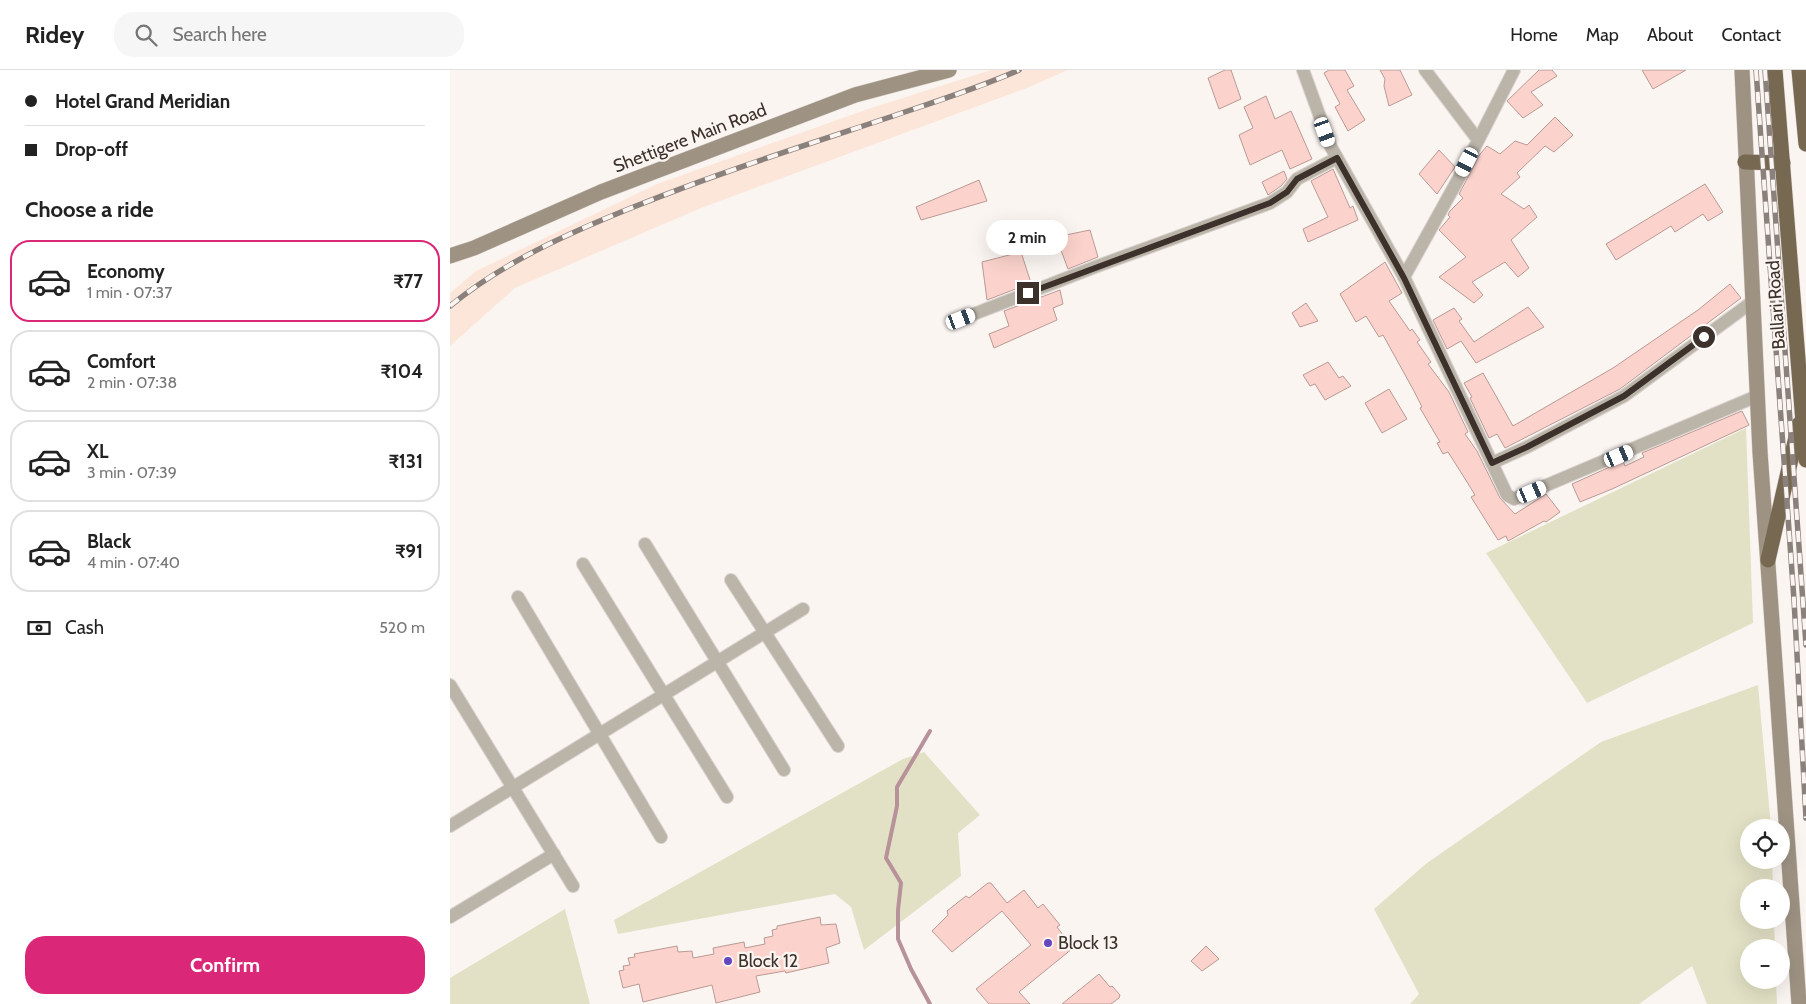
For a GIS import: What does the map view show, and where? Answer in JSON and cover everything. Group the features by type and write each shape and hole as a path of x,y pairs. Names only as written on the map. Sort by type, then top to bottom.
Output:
{"highway":[{"name":"Ballari Road","path":"1775,70 1784,163 1806,460"},
{"path":"1799,70 1806,144"},
{"path":"1745,162 1784,163"},
{"path":"1768,560 1803,408"}],"street":[{"name":"Shettigere Main Road","path":"450,256 474,248 601,192 855,95 949,70"},
{"path":"1303,70 1331,147 1404,278 1507,495 1514,499 1757,396"},
{"path":"1425,70 1478,140"},
{"path":"1404,278 1514,70"},
{"path":"1742,70 1757,396 1799,1004"},
{"path":"961,319 1096,266 1270,203 1287,192 1297,179 1337,158"},
{"path":"1492,463 1527,447 1624,396 1752,302"},
{"path":"645,544 784,770"},
{"path":"583,564 665,694 726,798"},
{"path":"731,580 838,746"},
{"path":"518,596 661,837"},
{"path":"450,826 803,609"},
{"path":"450,685 573,886"},
{"path":"450,917 554,854"}],"shaded area":[{"path":"991,70 1068,70 1027,88 701,208 515,288 450,346 450,293 476,271 657,184 868,109"}],"green space":[{"path":"1746,428 1753,623 1587,703 1486,553"},
{"path":"1758,685 1770,819 1740,819 1740,869 1772,869 1773,879 1740,879 1740,929 1774,929 1775,939 1740,939 1740,989 1776,989 1777,1004 1707,1004 1692,966 1639,1004 1410,1004 1419,994 1374,909 1427,863 1601,742"},
{"path":"924,752 980,815 958,833 961,876 864,950 851,907 835,894 618,934 614,920 903,759"},
{"path":"565,909 590,1004 450,1004 450,978"}],"building":[{"path":"1225,70 1231,70 1241,99 1219,109 1208,78"},
{"path":"1329,70 1345,70 1354,86 1347,90 1365,120 1348,131 1335,107 1340,104 1324,73"},
{"path":"1380,70 1400,70 1412,95 1389,106 1384,86 1385,79"},
{"path":"1539,70 1552,70 1557,76 1531,92 1543,105 1523,118 1507,101"},
{"path":"1642,70 1686,70 1653,89"},
{"path":"1266,96 1275,119 1291,111 1312,159 1290,169 1282,150 1250,165 1239,135 1253,128 1244,107"},
{"path":"1555,117 1573,135 1554,152 1545,146 1517,173 1520,177 1501,194 1524,209 1529,205 1537,217 1511,240 1529,268 1518,277 1505,262 1472,282 1483,295 1474,303 1439,277 1466,257 1439,230 1450,217 1448,215 1450,211 1463,198 1459,194 1480,154 1487,146 1500,154 1515,141 1527,145"},
{"path":"1439,150 1455,167 1437,194 1419,174"},
{"path":"1333,169 1350,208 1353,206 1358,220 1308,242 1303,229 1328,217 1311,181"},
{"path":"1284,171 1287,179 1268,195 1262,182"},
{"path":"979,180 987,201 921,220 916,207"},
{"path":"1705,184 1723,212 1708,221 1703,214 1675,232 1671,226 1616,260 1606,244"},
{"path":"1090,230 1098,257 1068,269 1056,237"},
{"path":"1021,252 1031,283 987,300 982,262"},
{"path":"1385,262 1402,293 1389,301 1410,331 1412,329 1420,340 1417,342 1431,362 1428,364 1449,392 1468,432 1465,434 1477,451 1500,498 1515,514 1546,494 1560,512 1546,522 1544,521 1508,541 1506,536 1498,540 1471,497 1475,495 1448,452 1443,454 1437,443 1440,442 1420,408 1422,407 1414,391 1383,335 1379,337 1366,316 1356,322 1340,294"},
{"path":"1730,284 1741,298 1620,389 1505,448 1497,434 1489,438 1464,383 1483,373 1513,426 1613,368 1698,310"},
{"path":"1060,290 1063,304 1053,308 1057,320 994,348 989,334 1009,326 1004,311"},
{"path":"1306,303 1318,321 1300,327 1292,313"},
{"path":"1528,307 1544,327 1476,363 1461,341 1447,349 1433,320 1454,308 1462,319 1459,321 1474,342"},
{"path":"1328,362 1339,378 1343,376 1351,386 1325,400 1315,384 1310,386 1303,375"},
{"path":"1389,389 1407,419 1382,433 1365,403"},
{"path":"1742,411 1749,425 1580,502 1572,484 1623,461 1625,466 1644,457 1642,453"},
{"name":"Block 13","path":"988,883 991,883 1007,903 1024,890 1038,908 1043,904 1060,925 1057,927 1073,948 1019,992 1030,1004 989,1004 976,989 1031,945 1002,911 952,952 932,931 948,915 947,911 966,896 969,898"},
{"name":"Block 12","path":"820,917 821,925 836,924 840,943 826,948 829,963 786,973 785,971 756,976 760,992 716,1003 712,985 643,1002 639,984 623,988 619,971 624,970 623,966 630,965 628,958 635,957 634,954 677,946 678,952 692,951 693,958 714,954 713,948 744,942 745,948 765,944 764,938 773,936 772,930 777,929 777,926"},
{"path":"1206,946 1219,959 1202,971 1191,961"},
{"name":"Block 13","path":"1099,974 1120,995 1119,998 1111,1004 1062,1004"}],"waterway":[{"path":"930,731 897,787 897,806 886,858 901,883 898,910 898,939 911,969 930,1004"}],"railway":[{"path":"450,306 516,261 563,237 612,216 729,171 953,96 1019,70"},
{"path":"1756,70 1794,600 1806,818"},
{"path":"1765,70 1806,645"}],"place":[{"name":"Block 13","path":"1048,943"},
{"name":"Block 12","path":"728,961"}],"route":[{"path":"1028,293 1096,266 1270,203 1287,192 1297,179 1337,158 1404,278 1492,463 1527,447 1624,396 1704,337"}]}
